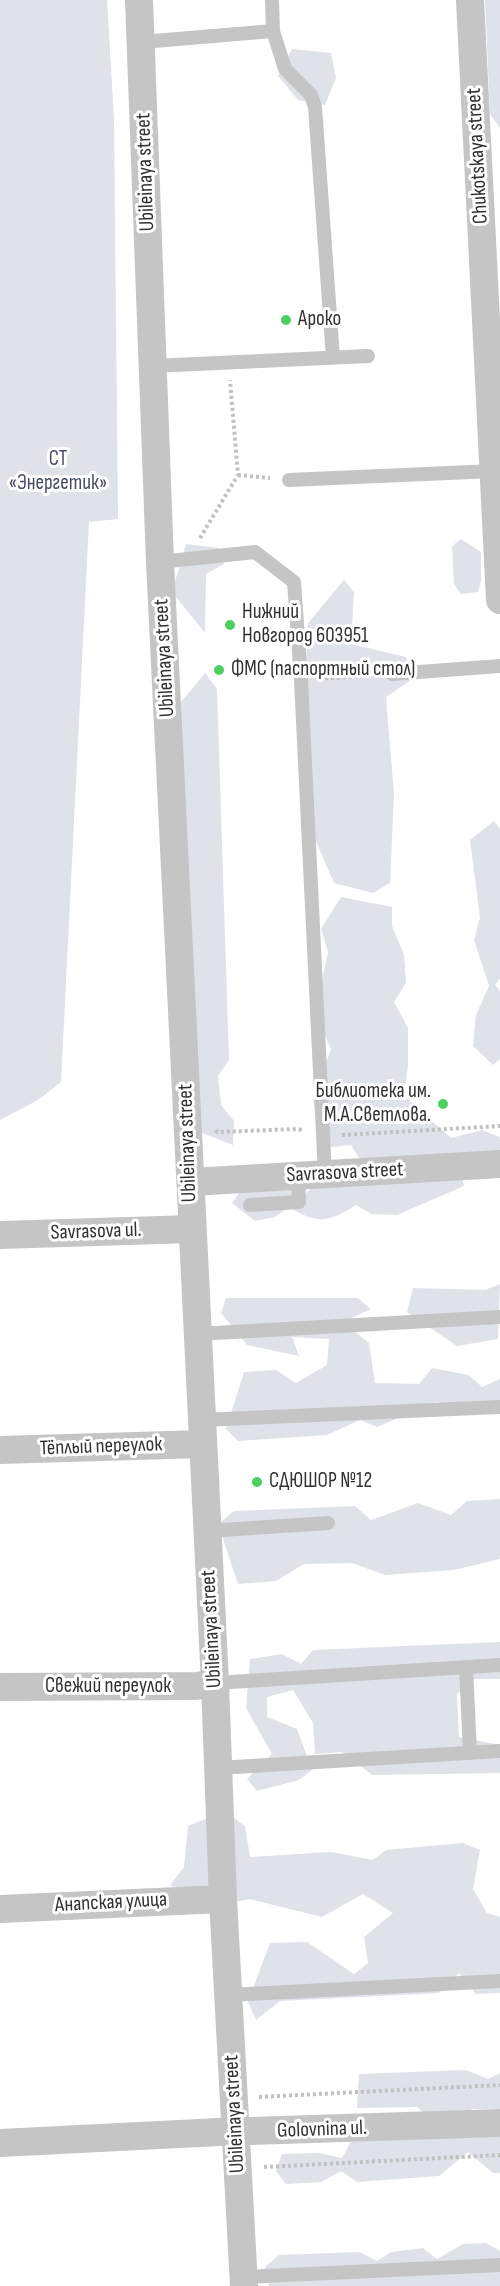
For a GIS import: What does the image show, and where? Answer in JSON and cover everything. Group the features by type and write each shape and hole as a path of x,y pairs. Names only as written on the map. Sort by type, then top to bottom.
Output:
{"street":[{"name":"Ubileinaya street","path":"139,0 153,366 173,561 192,1229 215,1683 223,1899 244,2282"},
{"name":"Chukotskaya street","path":"470,0 500,600"},
{"name":"Savrasova street","path":"191,1182 500,1164"},
{"name":"Savrasova ul.","path":"0,1235 192,1229"},
{"name":"Тёплый переулок","path":"0,1450 202,1432"},
{"name":"Свежий переулок","path":"0,1687 196,1686 215,1683"},
{"name":"Анапская улица","path":"0,1909 223,1899"},
{"name":"Golovnina ul.","path":"0,2143 500,2124"}],"lane":[{"path":"272,0 273,31 285,69 311,95 315,107 333,358"},
{"path":"142,42 273,31"},
{"path":"153,366 368,356"},
{"path":"289,480 494,471"},
{"path":"173,561 255,552 294,582 324,1136 299,1202 250,1205"},
{"path":"392,674 500,666"},
{"path":"197,1334 500,1317"},
{"path":"202,1432 500,1407"},
{"path":"207,1531 328,1523"},
{"path":"215,1683 500,1665"},
{"path":"466,1667 470,1753"},
{"path":"218,1768 500,1751"},
{"path":"228,1995 500,1981"},
{"path":"244,2282 500,2265"}],"path":[{"path":"173,561 238,475 229,362"},
{"path":"238,475 289,480"},
{"path":"301,680 392,674"},
{"path":"216,1120 216,1132 297,1129 324,1136 500,1126"},
{"path":"259,2097 500,2085"},
{"path":"265,2178 264,2167 500,2156"}],"green space":[{"name":"СТ «Энергетик»","path":"0,0 107,0 114,119 118,519 89,522 61,1082 38,1100 0,1120"},
{"path":"485,0 500,0 500,128 490,114"},
{"path":"292,49 331,53 336,78 325,105 298,100 278,76"},
{"path":"461,539 481,552 481,581 478,592 461,594 454,584 452,546"},
{"path":"186,544 219,548 224,564 206,574 205,633 172,592"},
{"path":"344,580 354,592 351,644 406,657 411,680 386,697 394,794 390,883 373,893 334,883 314,837 306,662 308,623"},
{"path":"205,673 217,689 229,1060 218,1076 221,1105 234,1121 233,1145 202,1133 181,943 177,707"},
{"path":"494,821 500,829 500,979 495,985 500,991 500,1059 493,1065 473,1046 476,1015 489,986 474,940 480,918 470,840"},
{"path":"341,897 392,907 392,926 404,955 406,983 394,1002 408,1028 408,1065 404,1096 451,1138 482,1130 500,1137 500,1154 461,1173 464,1186 397,1215 372,1214 356,1205 331,1218 316,1219 289,1207 275,1217 255,1221 232,1203 252,1174 305,1194 336,1168 364,1166 351,1145 321,1148 313,1098 331,1049 315,1011 328,952 321,929"},
{"path":"500,1284 498,1339 457,1346 407,1312 413,1288 485,1290"},
{"path":"226,1298 358,1298 371,1309 343,1322 369,1343 375,1383 419,1384 432,1368 469,1375 482,1387 500,1379 500,1403 476,1411 437,1402 377,1427 360,1420 327,1435 238,1441 226,1429 244,1372 276,1370 296,1383 327,1365 329,1339 292,1337 299,1356 247,1345 221,1313"},
{"path":"500,1499 500,1559 454,1570 385,1575 352,1563 304,1564 276,1581 238,1584 218,1524 234,1511 355,1506 371,1520 418,1503 451,1515 467,1501"},
{"path":"500,1642 500,1679 475,1679 457,1694 459,1737 500,1745 500,1773 372,1775 342,1752 315,1754 313,1723 293,1690 267,1697 267,1717 297,1729 312,1770 299,1780 257,1791 247,1779 272,1754 246,1708 250,1659 282,1654 301,1664 313,1650"},
{"path":"225,1811 245,1826 250,1857 331,1852 373,1860 386,1850 463,1843 480,1850 473,1889 487,1913 500,1917 500,1993 476,1994 459,1973 439,1993 280,2001 256,2020 248,2002 270,1943 307,1942 354,1974 368,1963 364,1937 393,1913 363,1894 322,1917 249,1899 214,1907 170,1885 184,1867 188,1826"},
{"path":"466,2070 488,2079 500,2073 500,2109 471,2109 468,2130 500,2120 500,2173 493,2173 468,2152 439,2176 357,2182 341,2171 321,2182 286,2184 276,2171 282,2154 319,2153 342,2158 363,2120 430,2119 417,2107 357,2108 359,2074"},
{"path":"486,2243 500,2251 500,2286 269,2286 265,2267 279,2255 359,2252 377,2261 391,2252 423,2248 437,2259 463,2244"}],"place":[{"name":"Ароко","path":"286,320"},
{"name":"Нижний Новгород 603951","path":"230,625"},
{"name":"ФМС (паспортный стол)","path":"219,670"},
{"name":"Библиотека им. М.А.Светлова.","path":"443,1104"},
{"name":"СДЮШОР №12","path":"257,1482"}]}
